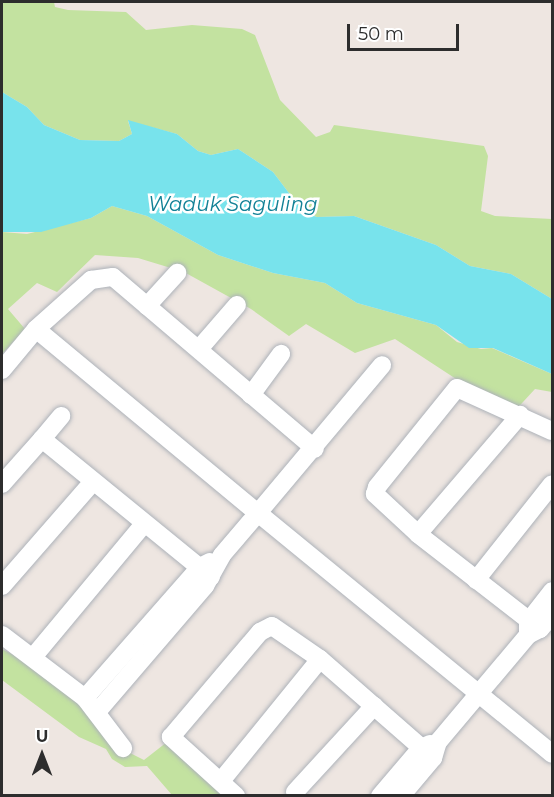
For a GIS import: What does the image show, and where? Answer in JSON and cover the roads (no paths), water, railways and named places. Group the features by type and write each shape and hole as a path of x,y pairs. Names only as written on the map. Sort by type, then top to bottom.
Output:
{"street":[{"path":"147,306 177,273"},
{"path":"2,370 36,329 96,277 113,277 315,449"},
{"path":"199,349 237,305"},
{"path":"36,329 552,754"},
{"path":"250,395 281,354"},
{"path":"85,698 222,555 315,449 382,364"},
{"path":"532,629 476,580 377,501 375,491 453,391 463,388 552,431"},
{"path":"418,534 520,415"},
{"path":"2,484 61,416"},
{"path":"42,439 92,483 205,572"},
{"path":"2,586 92,483"},
{"path":"476,580 552,484"},
{"path":"34,656 144,524"},
{"path":"97,712 205,572"},
{"path":"380,795 430,749 480,694 532,629 552,591"},
{"path":"532,629 552,615"},
{"path":"236,795 173,742 171,735 264,628 277,627 430,749"},
{"path":"2,635 34,656 85,698 123,748"},
{"path":"221,781 320,659"},
{"path":"293,794 374,706"},
{"path":"401,795 430,749"}],"water":[{"name":"Waduk Saguling","path":"2,92 27,107 44,125 80,140 119,141 132,134 128,120 177,134 198,151 211,155 238,149 273,172 304,213 317,217 354,216 436,245 470,266 511,274 552,299 552,374 493,348 469,348 436,325 357,303 325,283 273,273 218,255 147,216 112,206 91,218 41,232 2,232"}]}
